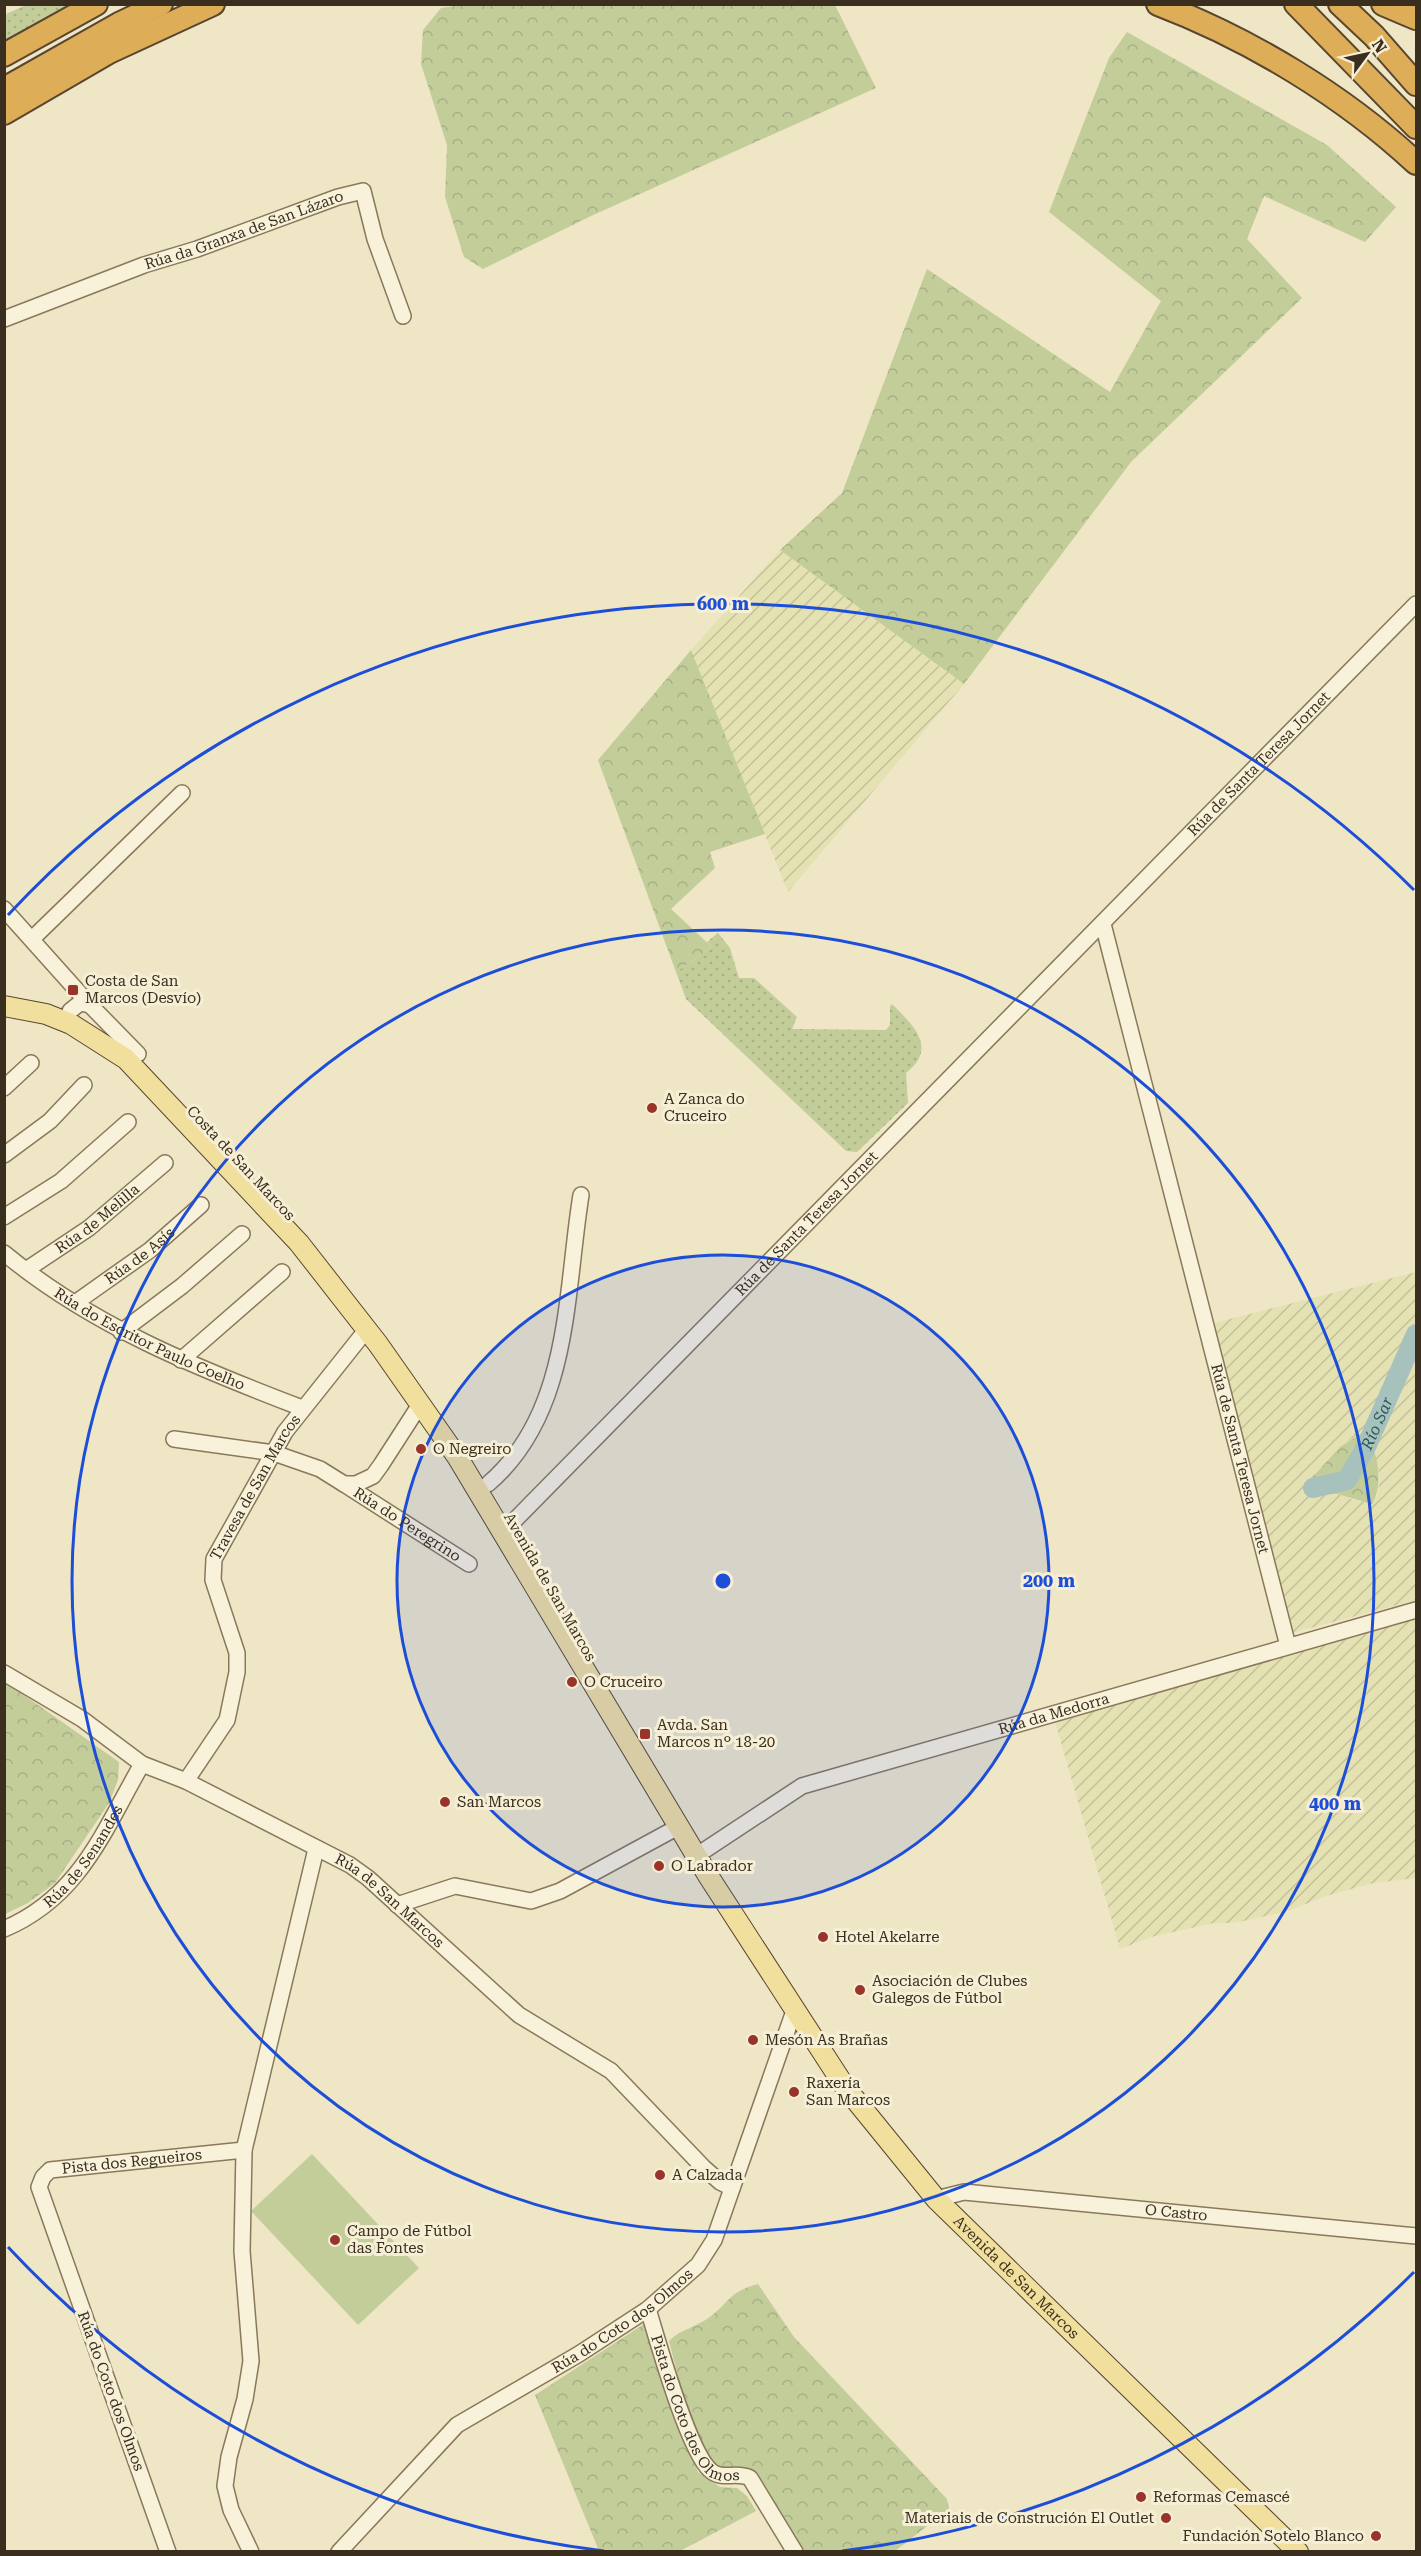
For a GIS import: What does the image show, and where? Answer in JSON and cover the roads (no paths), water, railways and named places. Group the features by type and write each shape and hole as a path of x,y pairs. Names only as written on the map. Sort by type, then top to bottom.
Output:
{"highway":[{"path":"4,55 96,4"},
{"path":"4,89 108,30 161,4"},
{"path":"4,113 109,52 213,4"},
{"path":"1158,4 1238,39 1293,70 1395,143 1416,163"},
{"path":"1340,4 1374,36 1416,84"},
{"path":"1383,4 1416,18"},
{"path":"1300,7 1416,127"}],"main road":[{"name":"Costa de San Marcos","path":"4,994 81,1011 132,1056 255,1176 331,1263 424,1393"},
{"name":"Costa de San Marcos","path":"4,1006 45,1014 71,1024 132,1056 346,1301 367,1338"},
{"path":"45,1014 81,1011"},
{"path":"331,1263 345,1289 366,1317 367,1338"},
{"path":"367,1338 376,1330 424,1393"},
{"name":"Avenida de San Marcos","path":"424,1393 488,1484 512,1523 705,1850 754,1938 770,1972"},
{"name":"Avenida de San Marcos","path":"424,1393 458,1458 563,1630 678,1827 794,2011 852,2096 936,2199 1298,2552"},
{"path":"458,1458 475,1473 502,1517 512,1523 512,1533 549,1597 563,1630"},
{"path":"678,1827 690,1835 696,1845 705,1850 703,1858 709,1867 709,1877"}],"street":[{"name":"Rúa da Granxa de San Lázaro","path":"4,318 338,196 363,191 375,239 403,316"},
{"name":"Rúa de Santa Teresa Jornet","path":"512,1523 1416,604"},
{"path":"32,939 182,793"},
{"path":"4,909 32,939 81,1011"},
{"name":"Rúa de Santa Teresa Jornet","path":"1103,924 1287,1646"},
{"path":"4,1088 31,1063"},
{"path":"4,1155 50,1121 84,1085"},
{"path":"4,1217 61,1180 128,1122"},
{"name":"Rúa de Melilla","path":"26,1269 89,1228 165,1162"},
{"path":"488,1484 508,1467 530,1437 548,1392 562,1344 581,1195"},
{"name":"Rúa de Asís","path":"75,1303 150,1250 201,1205"},
{"path":"121,1332 182,1286 242,1234"},
{"name":"Rúa do Escritor Paulo Coelho","path":"4,1253 121,1332 182,1360 302,1408"},
{"path":"182,1360 282,1272"},
{"name":"Travesa de San Marcos","path":"186,1781 227,1719 237,1672 237,1653 213,1580 214,1558 302,1408 367,1338"},
{"name":"Rúa do Peregrino","path":"344,1484 356,1484 373,1476 424,1393"},
{"name":"Rúa do Peregrino","path":"174,1439 274,1453 320,1469 469,1564"},
{"name":"Rúa da Medorra","path":"705,1850 802,1786 1416,1610"},
{"name":"Rúa de San Marcos","path":"4,1673 82,1719 142,1764 186,1781 350,1865 519,2015 611,2071 703,2167 732,2188"},
{"name":"Rúa de Senandes","path":"4,1929 48,1905 86,1866 142,1764"},
{"path":"397,1905 455,1886 531,1900 560,1891 678,1827"},
{"path":"251,2552 231,2510 225,2486 229,2457 245,2399 251,2361 242,2251 244,2150 316,1849"},
{"name":"Rúa do Coto dos Olmos","path":"339,2552 457,2425 579,2354 648,2309 706,2256 714,2240 794,2011"},
{"name":"Pista dos Regueiros","path":"54,2231 39,2187 43,2177 50,2170 244,2150"},
{"name":"O Castro","path":"936,2199 964,2192 1416,2236"},
{"name":"Rúa do Coto dos Olmos","path":"54,2231 168,2552"},
{"name":"Pista do Coto dos Olmos","path":"648,2309 697,2453 713,2473 723,2476 740,2474 750,2478 795,2552"}],"waterway":[{"name":"Río Sar","path":"1313,1488 1347,1480 1366,1447 1416,1334"}],"place":[{"name":"Costa de San Marcos (Desvío)","path":"73,990"},
{"name":"A Zanca do Cruceiro","path":"652,1108"},
{"name":"O Negreiro","path":"421,1449"},
{"name":"O Cruceiro","path":"572,1682"},
{"name":"Avda. San Marcos nº 18-20","path":"645,1734"},
{"name":"San Marcos","path":"445,1802"},
{"name":"O Labrador","path":"659,1866"},
{"name":"Hotel Akelarre","path":"823,1937"},
{"name":"Asociación de Clubes Galegos de Fútbol","path":"860,1990"},
{"name":"Mesón As Brañas","path":"753,2040"},
{"name":"Raxería San Marcos","path":"794,2092"},
{"name":"A Calzada","path":"660,2175"},
{"name":"Campo de Fútbol das Fontes","path":"335,2240"},
{"name":"Reformas Cemascé","path":"1141,2497"},
{"name":"Materiais de Construción El Outlet","path":"1166,2518"},
{"name":"Fundación Sotelo Blanco","path":"1376,2536"}]}
